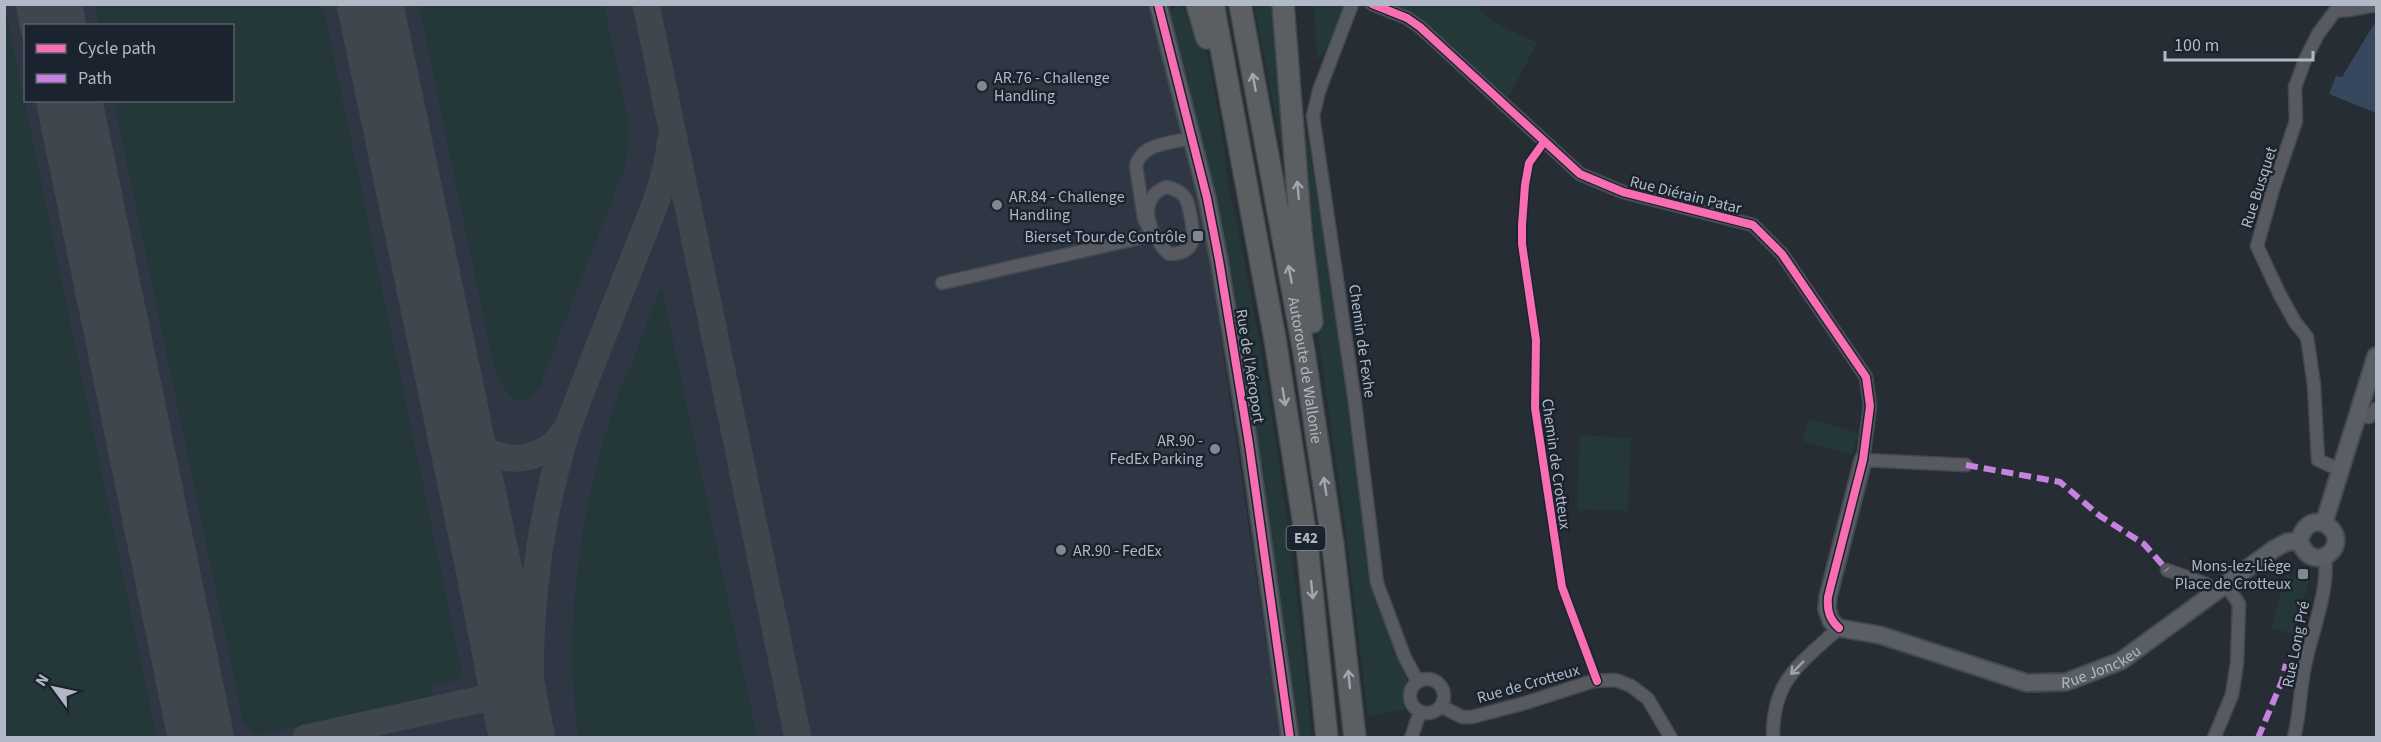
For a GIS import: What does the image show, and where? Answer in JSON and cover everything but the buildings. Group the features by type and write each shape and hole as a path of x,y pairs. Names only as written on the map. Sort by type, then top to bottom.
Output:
{"highway":[{"path":"1197,4 1208,40 1223,57"},
{"name":"Autoroute de Wallonie","path":"1213,4 1275,339 1304,521 1327,738"},
{"name":"Autoroute de Wallonie","path":"1240,4 1304,352 1334,545 1354,738"},
{"path":"1282,4 1301,233 1312,326 1304,352"}],"street":[{"name":"Rue de l'Aéroport","path":"1158,4 1213,227 1228,310 1261,523 1290,738"},
{"name":"Chemin de Fexhe","path":"1352,4 1319,91 1313,116 1355,403 1377,584 1405,658 1418,682"},
{"name":"Rue Diérain Patar","path":"1372,4 1407,18 1420,27 1581,174 1623,192 1753,225 1782,254 1866,377 1870,406 1863,460 1828,597 1827,609 1831,621 1839,628"},
{"name":"Rue Busquet","path":"2340,470 2318,460 2314,385 2307,337 2295,322 2280,295 2257,246 2296,121 2295,87 2305,60 2318,34 2335,11 2376,4"},
{"path":"1153,235 1149,220 1150,202 1159,190 1166,187 1174,188 1187,200 1194,237 1189,249 1180,254 1169,254 1153,235 1144,219 1136,166 1138,160 1145,150 1152,147 1192,138"},
{"path":"942,283 1153,235"},
{"path":"2300,541 2302,548 2309,555 2317,558 2325,557 2332,552 2336,542 2333,530 2324,523 2376,356"},
{"path":"2357,416 2369,417 2376,409"},
{"path":"1863,460 1966,465"},
{"name":"Rue Jonckeu","path":"1839,628 1880,635 2026,683 2066,682 2121,661 2280,545 2300,541 2307,525 2324,523"},
{"name":"Rue Long Pré","path":"2294,738 2305,667 2327,574 2325,557"},
{"path":"2167,570 2221,590 2239,604 2237,663 2232,695 2214,738"},
{"path":"1773,738 1774,706 1783,685 1792,673 1839,628"},
{"path":"1431,680 1442,687 1444,700 1442,706 1432,713 1420,712 1412,704 1411,692 1418,682 1431,680"},
{"name":"Rue de Crotteux","path":"1442,706 1462,717 1472,717 1593,681 1616,680 1631,686 1648,699 1671,738"},
{"path":"1411,738 1420,712"}],"shaded area":[{"path":"4,5 1151,5 1201,203 1280,737 5,737"},
{"path":"94,5 323,5 461,668 462,677 430,687 433,699 257,735 243,720 114,102 234,102 234,24 99,24"},
{"path":"419,5 604,5 629,126 626,164 540,385 532,395 524,399 517,400 511,396 501,382 493,363"},
{"path":"1176,5 1186,11 1192,29 1200,37 1208,58 1221,128 1230,198 1258,332 1280,467 1298,602 1312,737 1298,737 1297,708 1288,667 1263,468 1234,286 1212,192 1218,194 1212,189 1205,162 1206,148 1187,113 1188,75 1175,49 1166,18"},
{"path":"1254,5 1277,5 1295,219"},
{"path":"1288,5 1294,5 1301,100 1335,307 1372,588 1407,680 1405,694 1408,709 1368,716 1344,517 1316,321"},
{"path":"1314,5 1345,5 1329,46 1322,55 1315,59 1311,57 1317,56"},
{"path":"1394,5 1476,5 1496,22 1537,43 1508,98 1423,20"},
{"path":"5,8 157,737 7,738 5,735"},
{"path":"662,289 757,737 579,737 572,657 573,616 583,534 600,454 611,416 658,294"},
{"path":"1809,419 1859,433 1852,455 1802,441"},
{"path":"1580,435 1631,438 1628,511 1577,509"},
{"path":"2286,575 2309,581 2294,634 2271,628"}],"water":[{"path":"2374,24 2376,25 2376,113 2329,94 2336,76 2342,77"}],"taxiway":[{"path":"646,4 798,738"},
{"path":"533,738 530,672 533,606 541,541 554,476 569,424 657,200 670,142"},
{"path":"453,399 467,434 491,453 505,457 519,458 546,449 567,428"},
{"path":"306,738 496,696 517,680 525,670 530,657"}],"runway":[{"path":"49,4 53,24"},
{"path":"370,4 522,738"},
{"path":"69,102 201,738"}],"marked path":[{"path":"1966,465 2060,482 2100,516 2144,544 2167,570"},
{"path":"2258,738 2282,681 2286,664"}],"cycle path":[{"path":"1158,4 1207,198 1219,260 1249,444 1290,738"},
{"path":"1372,4 1407,18 1420,27 1580,174 1623,192 1753,225 1782,254 1866,377 1870,406 1863,460 1828,597 1829,614 1839,628"},
{"name":"Chemin de Crotteux","path":"1544,142 1529,163 1522,225 1522,244 1536,340 1535,408 1562,587 1597,681"}],"place":[{"name":"AR.76 - Challenge Handling","path":"982,86"},
{"name":"AR.84 - Challenge Handling","path":"997,205"},
{"name":"Bierset Tour de Contrôle","path":"1198,236"},
{"name":"AR.90 - FedEx Parking","path":"1215,449"},
{"name":"AR.90 - FedEx","path":"1061,550"},
{"name":"Mons-lez-Liège Place de Crotteux","path":"2303,574"}]}
